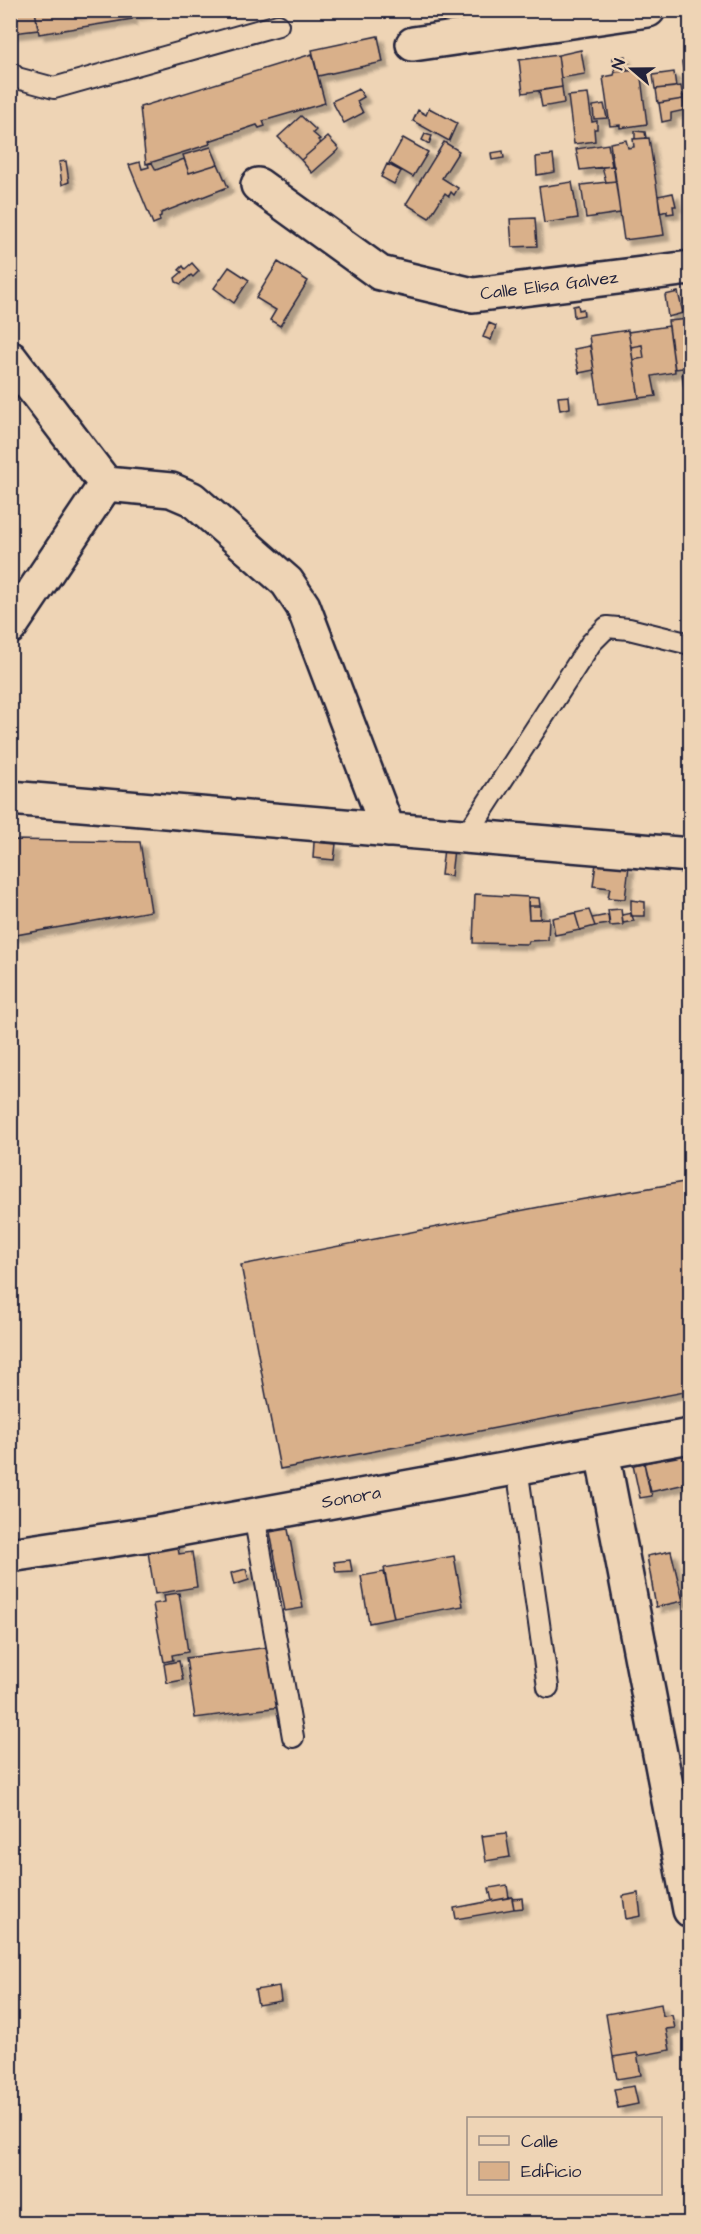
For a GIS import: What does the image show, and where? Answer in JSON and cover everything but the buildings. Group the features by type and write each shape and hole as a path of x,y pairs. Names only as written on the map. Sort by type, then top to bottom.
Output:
{"street":[{"path":"413,44 648,10"},
{"name":"Calle Elisa Galvez","path":"258,185 380,273 473,295 690,268"},
{"path":"11,362 106,483 171,490 192,499 287,582 303,606 387,830"},
{"path":"10,627 106,483"},
{"path":"10,798 690,855"},
{"name":"Sonora","path":"10,1556 254,1515 690,1436"},
{"path":"602,1452 690,1910"}],"lane":[{"path":"10,72 17,78 54,88 278,25"},
{"path":"466,836 591,643 607,627 629,629 690,644"},
{"path":"517,1467 548,1687"},
{"path":"254,1515 293,1737"}]}
